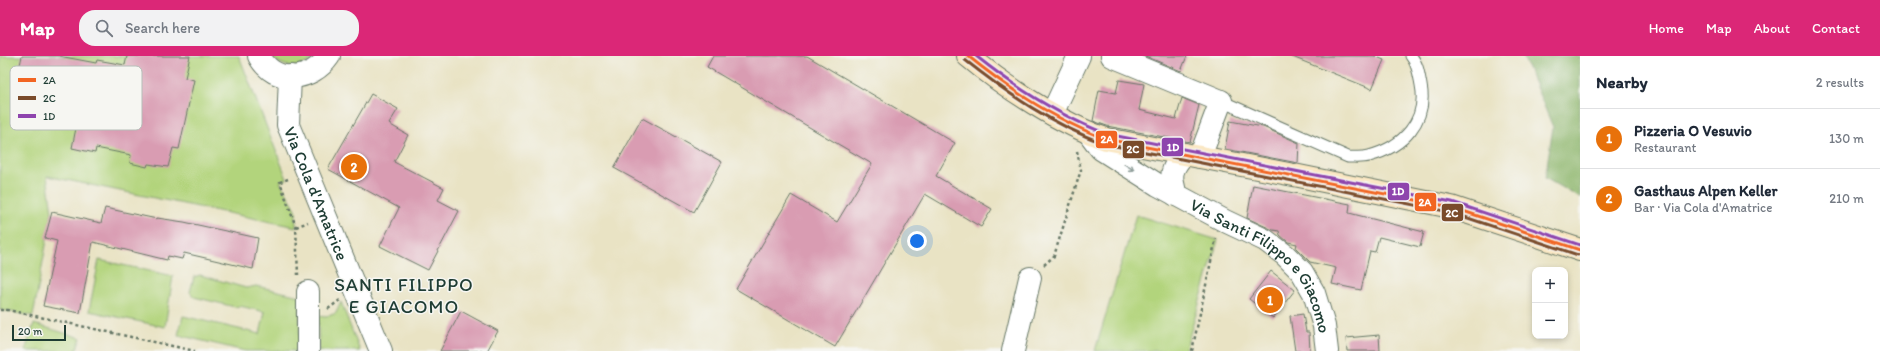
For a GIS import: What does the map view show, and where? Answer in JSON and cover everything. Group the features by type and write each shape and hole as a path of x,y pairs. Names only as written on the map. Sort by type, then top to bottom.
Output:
{"street":[{"path":"259,56 269,68 279,74 290,76 301,76 312,72 322,66 329,56"},
{"path":"968,56 986,71 1052,114 1082,139 1106,139 1432,203 1471,213 1580,250"},
{"path":"1052,114 1079,56"},
{"path":"1112,56 1222,101"},
{"name":"Via Cola d'Amatrice","path":"290,76 288,125 381,351"},
{"name":"Via Santi Filippo e Giacomo","path":"1176,195 1171,176 1172,169 1192,155 1222,101"},
{"name":"Via Santi Filippo e Giacomo","path":"1082,139 1176,195 1265,240 1285,255 1302,272 1314,293 1324,326 1327,351"},
{"path":"1014,351 1030,278"},
{"path":"308,301 308,351"}],"lane":[{"path":"1222,101 1348,158 1368,156 1389,150 1410,134 1419,115 1423,96 1415,61 1411,56"}],"path":[{"path":"1030,278 1054,256 1081,170 1082,139"},
{"path":"280,182 296,227 298,274 308,301 324,313 355,288"},
{"path":"1192,351 1215,240"},
{"path":"0,310 8,310 195,351"}],"green space":[{"path":"0,56 239,56 287,179 280,182 296,209 296,227 47,176 52,212 33,316 0,310"},
{"path":"271,56 316,56 305,64 295,67 282,64"},
{"path":"1523,56 1580,56 1580,198 1545,178 1553,127"},
{"path":"1136,215 1218,240 1185,351 1095,351"},
{"path":"99,260 173,276 165,327 89,311"},
{"path":"200,275 246,288 256,286 300,296 299,351 245,351 178,335 183,316 260,334 265,312 240,306 235,307 194,297 190,292 194,277"},
{"path":"341,302 360,351 319,351 318,316 326,317 336,313"},
{"path":"34,324 81,338 76,351 25,351"}],"building":[{"path":"22,56 59,56 96,63 97,60 125,65 127,56 190,56 185,78 194,80 179,149 173,148 168,167 148,164 147,167 130,163 131,155 96,148 95,153 72,148 76,130 142,130 142,66 20,66"},
{"path":"713,56 807,56 955,143 936,176 992,209 981,227 925,194 835,347 736,289 791,195 837,222 872,164 707,67"},
{"path":"1145,56 1187,56 1181,71"},
{"path":"1290,56 1374,56 1384,60 1372,89"},
{"path":"1119,80 1144,84 1139,110 1176,119 1182,98 1199,105 1190,142 1107,126 1093,121 1099,90 1116,93"},
{"path":"371,94 398,109 389,124 408,135 394,162 444,188 438,200 459,211 428,270 380,246 399,208 328,169"},
{"path":"642,118 722,162 694,212 614,168"},
{"path":"1230,121 1263,127 1299,143 1298,163 1225,149"},
{"path":"1253,185 1350,204 1349,213 1424,232 1420,247 1379,237 1375,252 1370,251 1361,290 1332,284 1336,268 1310,262 1296,248 1297,244 1288,242 1280,235 1279,231 1273,230 1247,218"},
{"path":"105,208 157,219 184,222 258,238 253,269 184,253 182,259 168,256 167,260 93,242 80,313 43,306 57,241 45,238 52,212 101,223"},
{"path":"1271,271 1295,290 1273,318 1249,299"},
{"path":"461,311 498,331 487,351 440,351"},
{"path":"1303,314 1306,332 1309,332 1310,351 1295,351 1290,316"},
{"path":"1379,335 1380,351 1347,351 1346,338"}],"transit line":[{"name":"2A","path":"968,56 1000,81 1034,103 1069,123 1106,139 1451,207 1580,250"},
{"name":"1D","path":"976,56 1038,100 1072,119 1107,134 1452,202 1580,245"},
{"name":"2C","path":"965,60 1014,97 1032,108 1067,128 1105,144 1450,212 1578,255"}],"place":[{"name":"Gasthaus Alpen Keller","path":"354,167"},
{"name":"Pizzeria O Vesuvio","path":"1270,300"}],"district":[{"name":"SANTI FILIPPO E GIACOMO","path":"404,295"}]}
